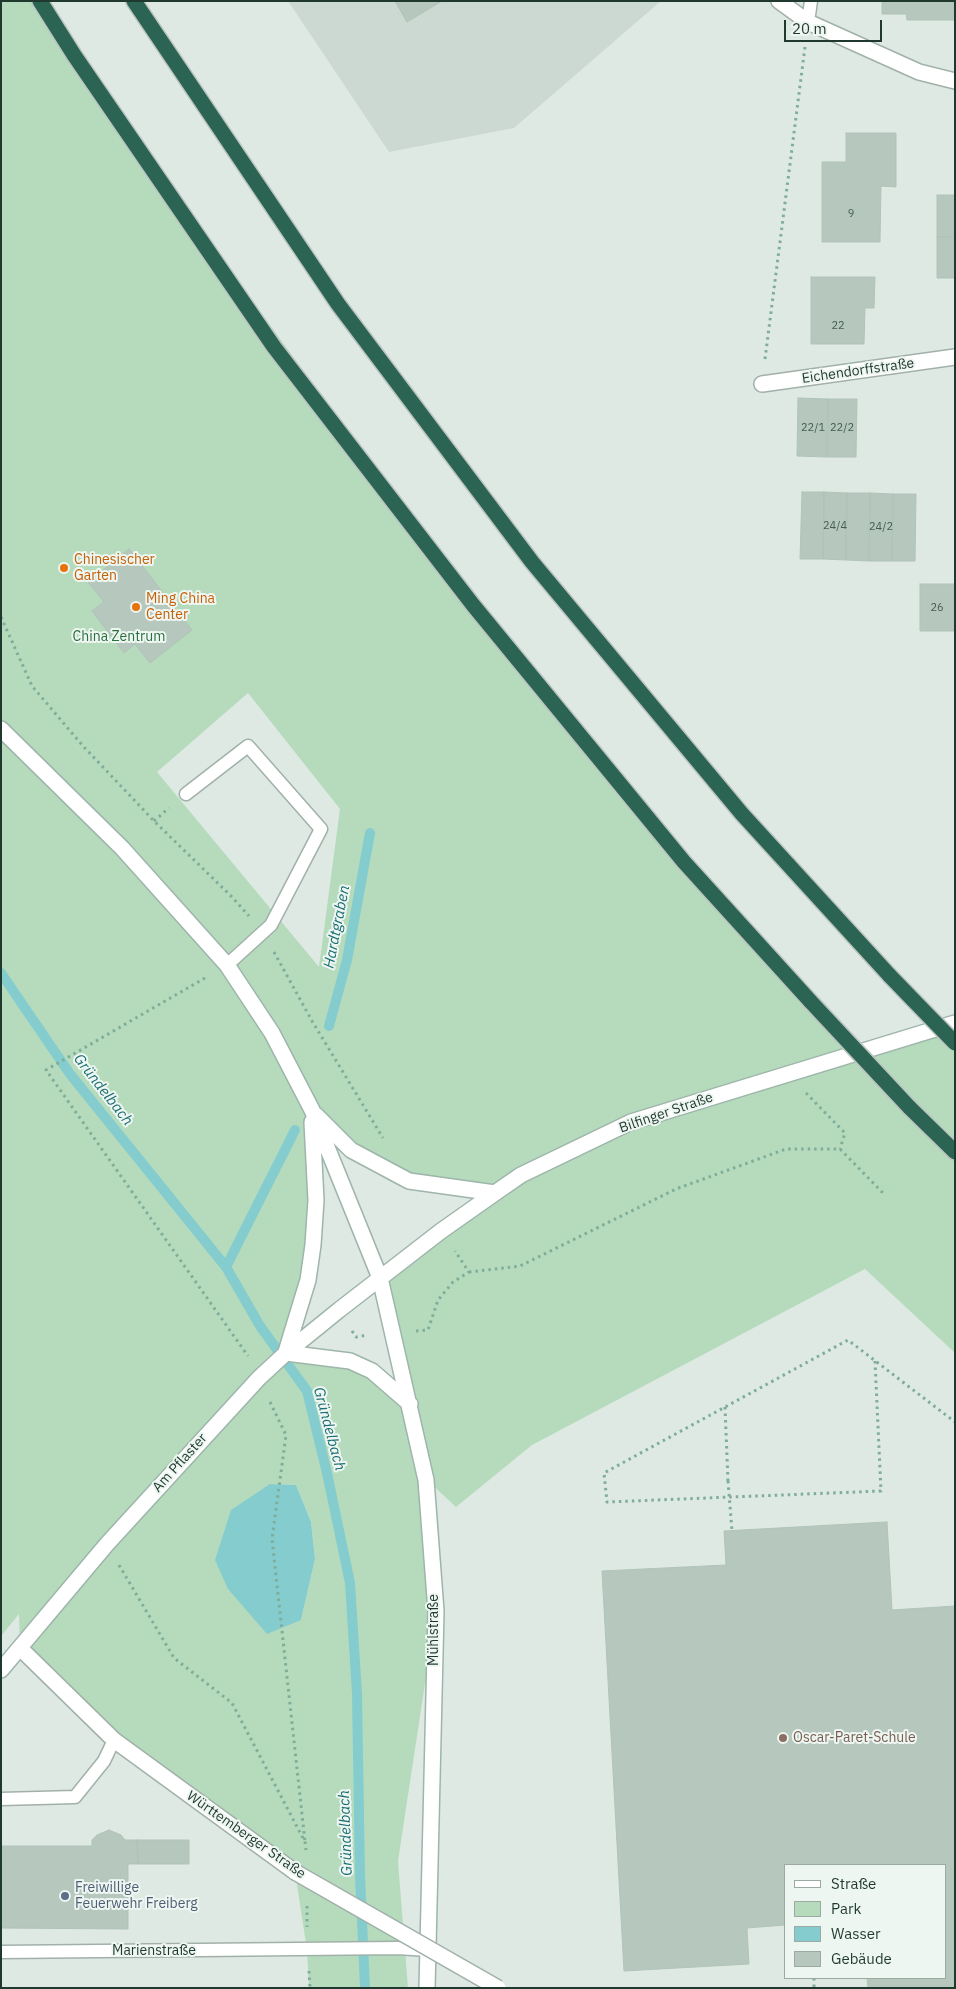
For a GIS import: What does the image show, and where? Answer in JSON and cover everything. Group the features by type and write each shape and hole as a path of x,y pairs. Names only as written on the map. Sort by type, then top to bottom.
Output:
{"highway":[{"path":"40,1 80,63 274,347 473,605 684,862 909,1107 955,1152"},
{"path":"134,1 338,304 532,562 742,814 890,976 955,1042"}],"street":[{"path":"779,1 808,22 919,72 955,81"},
{"name":"Eichendorffstraße","path":"762,384 955,357"},
{"path":"1,729 122,848 227,965 272,1033 312,1110 351,1150 409,1181 495,1193"},
{"name":"Bilfinger Straße","path":"380,1278 441,1231 521,1175 631,1122 955,1023"},
{"path":"312,1110 316,1200 313,1245 308,1280 286,1353 350,1361 372,1371 410,1404"},
{"name":"Mühlstraße","path":"312,1110 380,1278 426,1480 436,1611 427,1988"},
{"name":"Am Pflaster","path":"1,1670 107,1544 259,1378 286,1353 380,1278"},
{"name":"Württemberger Straße","path":"20,1648 114,1740 295,1872 498,1988"}],"lane":[{"path":"808,22 811,1"},
{"path":"186,794 248,746 322,829 271,925 227,965"},
{"path":"1,1798 75,1797 104,1761 114,1740"},
{"name":"Marienstraße","path":"1,1952 397,1948 428,1950"}],"path":[{"path":"762,384 808,22"},
{"path":"1,617 32,686 82,746 154,821 231,896 264,933 312,1021 383,1139"},
{"path":"46,1070 227,965"},
{"path":"788,1073 845,1134 840,1149"},
{"path":"469,1272 520,1266 676,1189 786,1149 840,1149 884,1193"},
{"path":"875,1361 881,1491 607,1502 604,1472 848,1340 955,1422"},
{"path":"725,1407 732,1531"},
{"path":"107,1544 174,1658 232,1703 305,1842 306,1853"},
{"path":"306,1900 310,1988"}],"shaded area":[{"path":"288,1 661,1 514,128 389,152"}],"green space":[{"name":"China Zentrum","path":"1,1 40,1 74,55 473,605 684,862 852,1047 955,1023 955,1353 865,1269 532,1445 456,1507 427,1480 436,1611 398,1861 408,1988 309,1988 307,1950 295,1872 114,1740 20,1648 19,1614 1,1636","holes":["248,693 340,809 319,967 157,772","312,1111 409,1181 494,1193 380,1278 410,1403 372,1371 286,1352 313,1245","270,1484 296,1485 311,1522 315,1559 301,1620"]}],"water":[{"path":"270,1484 296,1485 311,1522 315,1559 301,1620 267,1634 228,1589 215,1560 231,1510"}],"building":[{"path":"395,1 442,1 407,22"},
{"path":"882,1 955,1 955,20 907,20 906,14 882,14"},
{"path":"846,133 896,133 896,187 881,186 880,242 822,242 822,162 846,162"},
{"path":"937,195 955,195 955,237 937,237"},
{"path":"937,237 955,237 955,278 937,278"},
{"path":"811,277 875,277 874,308 865,308 864,344 811,344"},
{"path":"798,398 828,399 827,457 797,456"},
{"path":"828,399 857,399 856,457 827,457"},
{"path":"802,492 824,492 823,559 800,559"},
{"path":"824,492 847,493 846,560 823,559"},
{"path":"847,493 870,493 869,561 846,560"},
{"path":"870,493 893,494 892,561 869,561"},
{"path":"893,494 916,494 915,561 892,561"},
{"name":"Ming China Center","path":"129,549 192,630 150,663 135,644 124,653 92,611 104,602 88,582"},
{"path":"920,584 955,584 955,631 920,631"},
{"name":"Oscar-Paret-Schule","path":"887,1522 892,1610 955,1606 955,1988 868,1988 867,1979 946,1979 946,1864 784,1864 784,1925 747,1928 749,1964 624,1971 602,1571 726,1565 724,1531"},
{"name":"Freiwillige Feuerwehr Freiberg","path":"109,1830 121,1835 125,1840 137,1840 138,1864 128,1864 128,1929 1,1928 1,1846 92,1846 92,1840 97,1835"},
{"path":"137,1840 189,1840 189,1864 138,1864"}],"waterway":[{"name":"Hardtgraben","path":"329,1026 347,960 370,833"},
{"name":"Gründelbach","path":"1,973 70,1074 226,1267 260,1326 307,1391 327,1473 350,1583 357,1694 360,1876 365,1988"},
{"name":"Hardtgraben","path":"226,1267 295,1130"}],"place":[{"name":"Chinesischer Garten","path":"64,568"},
{"name":"Ming China Center","path":"136,607"},
{"name":"Oscar-Paret-Schule","path":"783,1738"},
{"name":"Freiwillige Feuerwehr Freiberg","path":"65,1896"}]}
